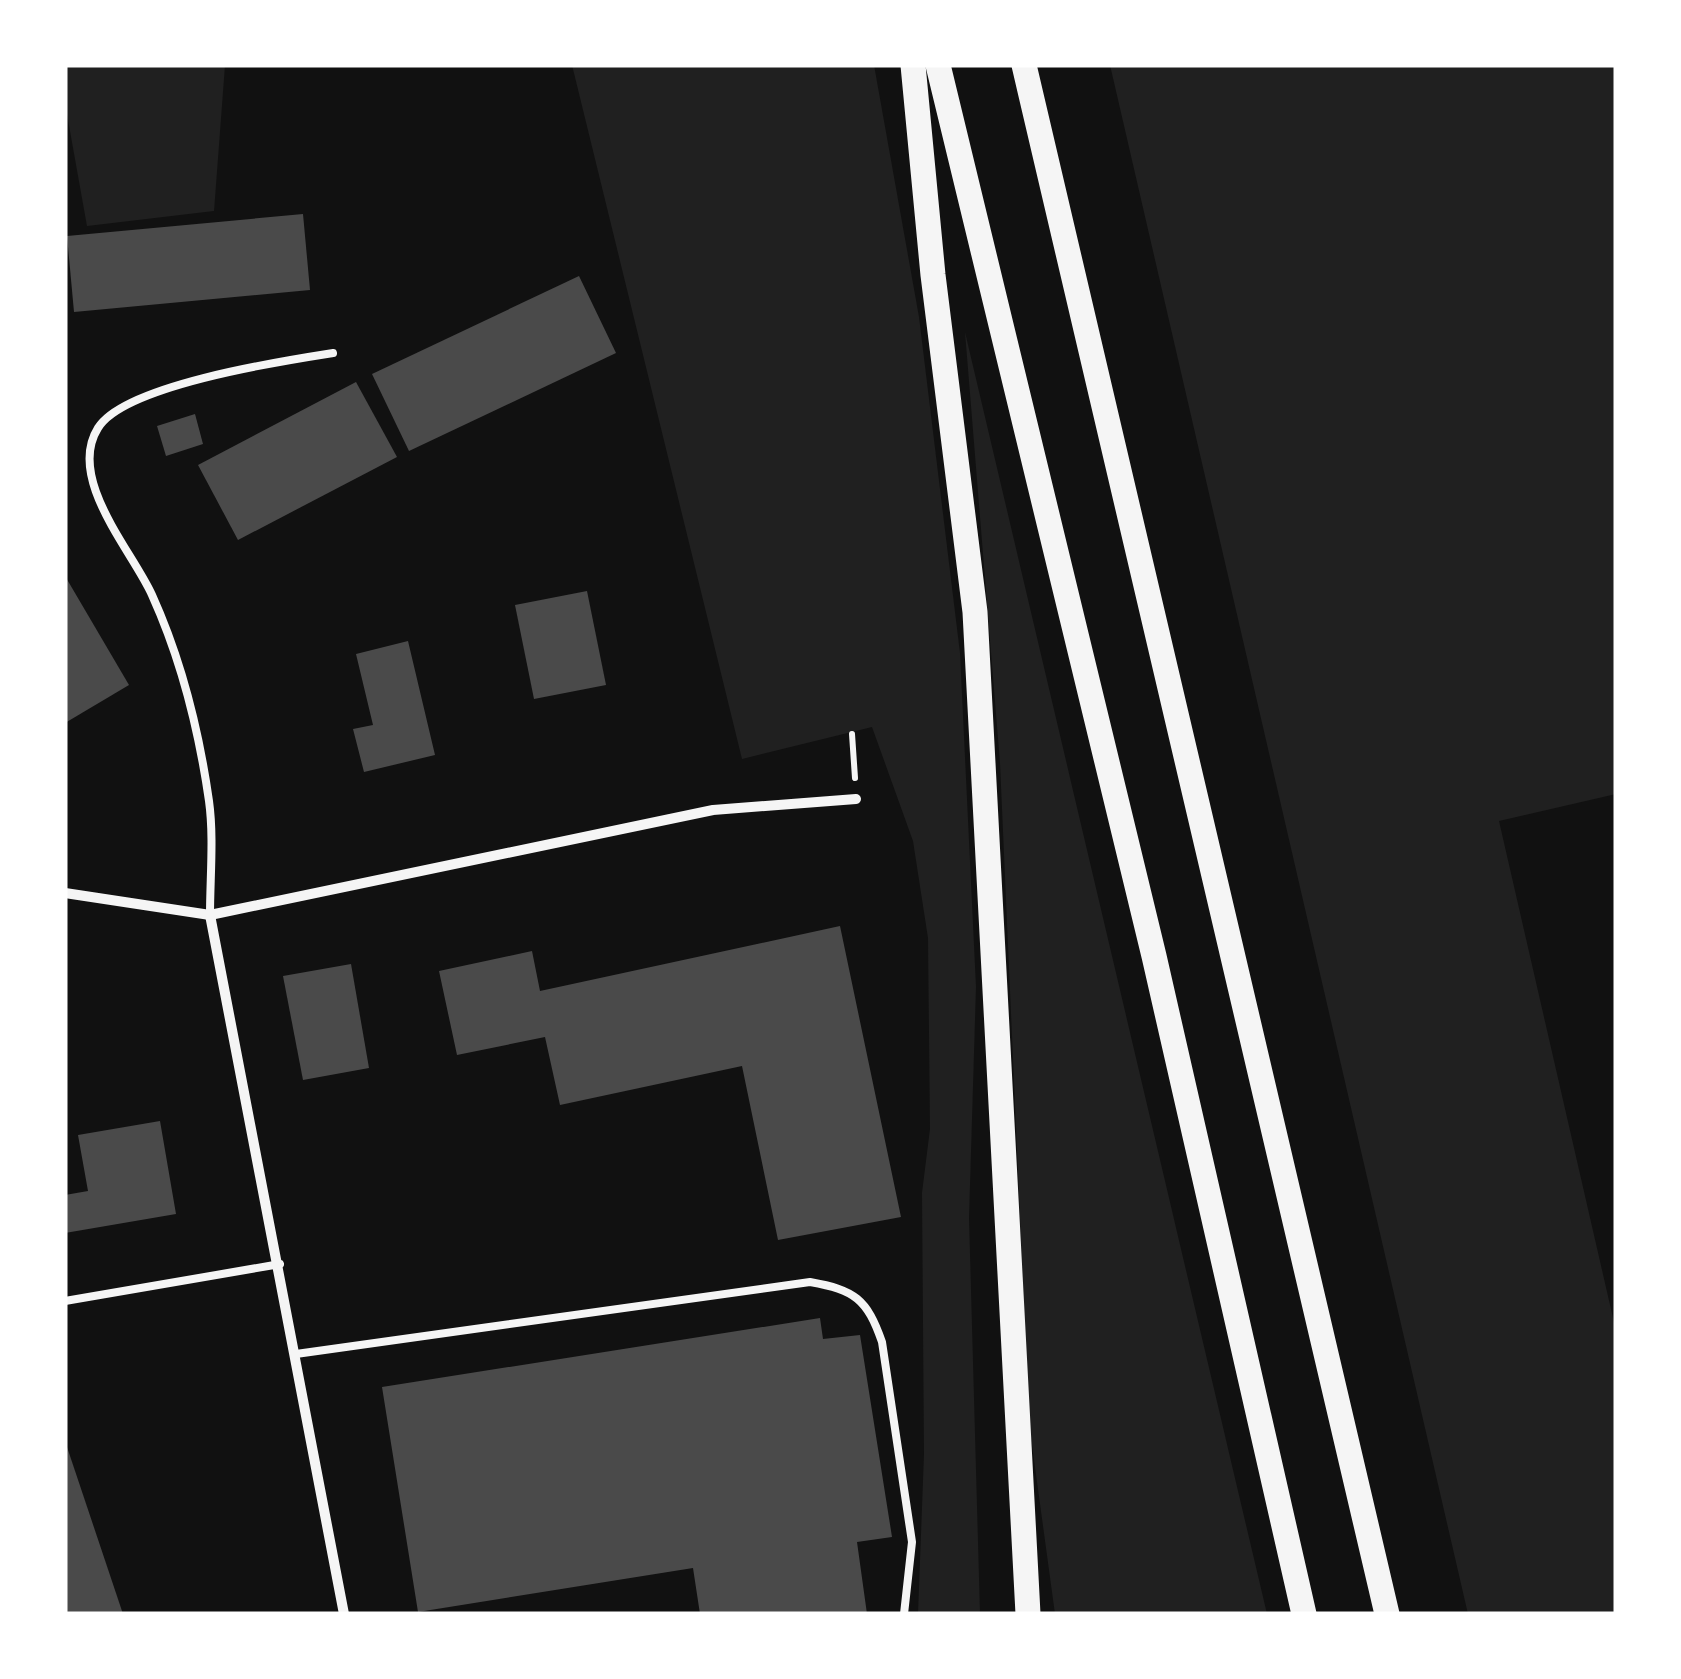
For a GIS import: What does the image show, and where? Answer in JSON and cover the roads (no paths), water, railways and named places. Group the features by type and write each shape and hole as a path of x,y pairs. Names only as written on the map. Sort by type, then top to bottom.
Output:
{"highway":[{"path":"913,65 933,275 975,612 1028,1614"},
{"path":"938,65 1158,975 1304,1614"},
{"path":"1024,65 1387,1614"}],"street":[{"path":"65,893 210,915 712,810 856,799"},
{"path":"210,915 280,1264 344,1614"}],"lane":[{"path":"210,915 210,804 188,696 152,594 100,506 90,462 97,429 122,406 138,400 238,368 333,352"},
{"path":"65,1302 280,1264"},
{"path":"296,1354 810,1282 845,1288 871,1311 882,1342 912,1542 904,1614"}]}
